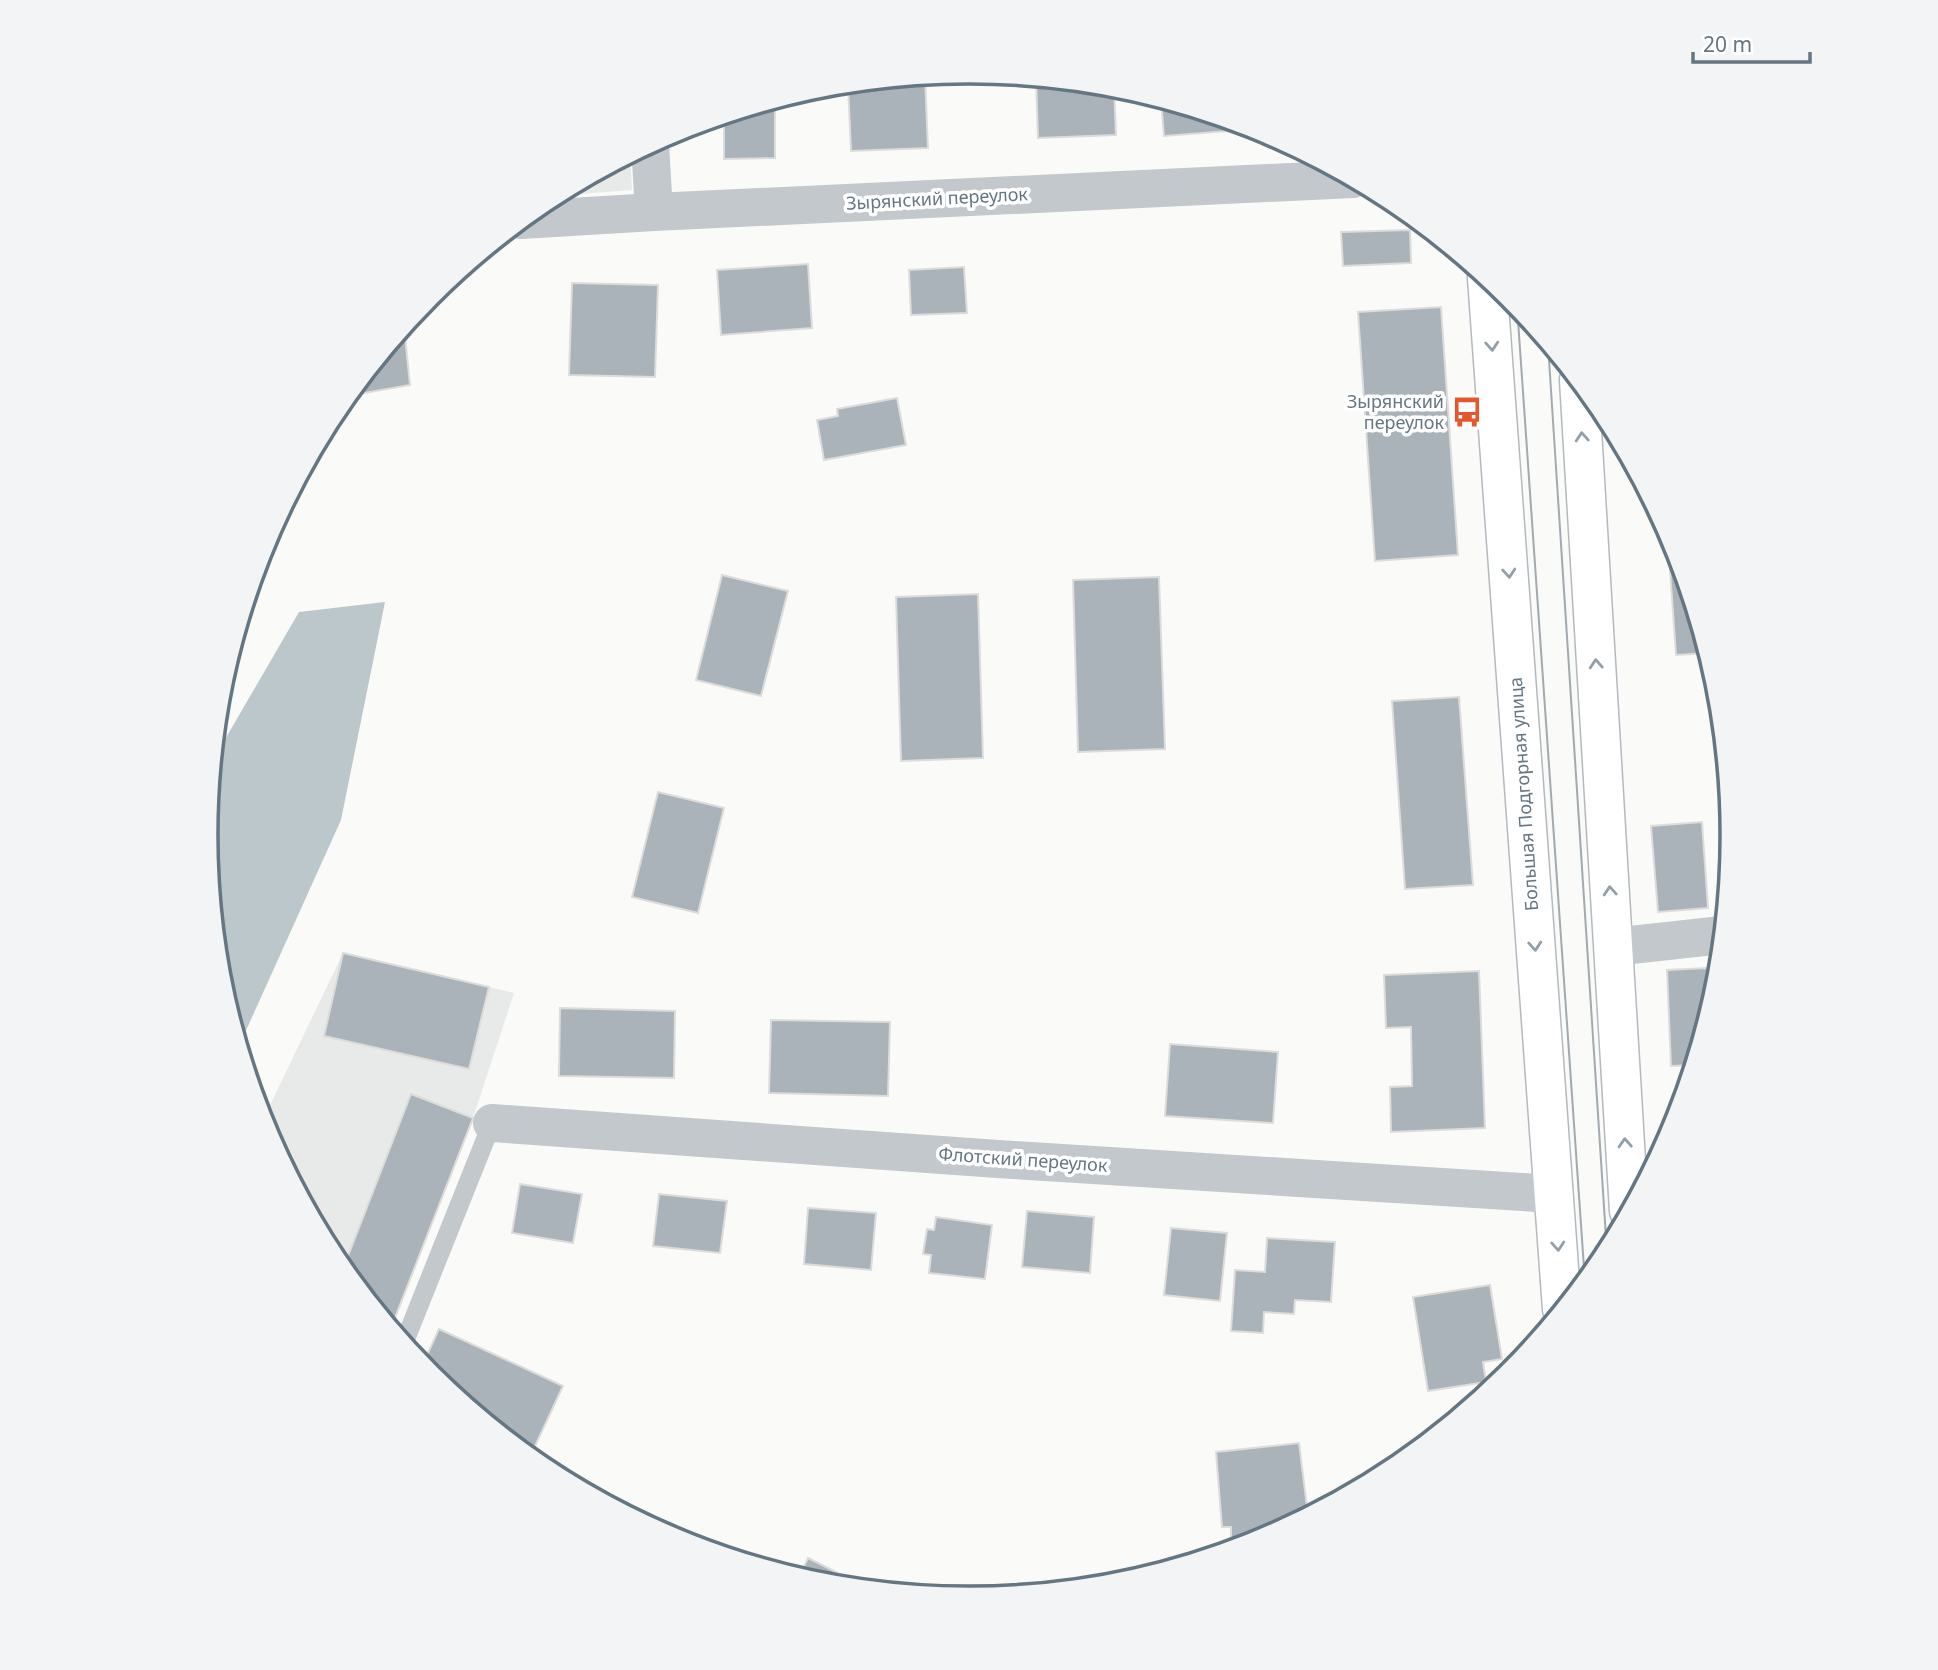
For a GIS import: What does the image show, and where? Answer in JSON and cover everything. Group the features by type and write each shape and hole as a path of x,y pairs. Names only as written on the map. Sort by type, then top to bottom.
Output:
{"main road":[{"name":"Большая Подгорная улица","path":"1488,293 1561,1297"},
{"path":"1579,398 1628,1194"}],"street":[{"path":"651,155 654,212"},
{"name":"Зырянский переулок","path":"541,219 1336,180"},
{"path":"1614,947 1714,936"},
{"name":"Флотский переулок","path":"492,1123 998,1159 1554,1194"}],"lane":[{"path":"408,1334 492,1123"}],"shaded area":[{"path":"631,165 632,190 579,194"},
{"path":"385,602 341,820 245,1033 232,982 220,884 218,835 224,742 299,612"},
{"path":"343,953 514,993 473,1118 395,1319 345,1252 319,1210 295,1167 269,1107"}],"building":[{"path":"925,86 928,148 851,151 848,94"},
{"path":"1036,87 1114,98 1116,135 1038,138"},
{"path":"775,110 775,158 724,159 724,125"},
{"path":"1162,110 1229,131 1164,136"},
{"path":"1410,230 1411,263 1343,266 1341,232"},
{"path":"808,264 812,328 721,335 717,270"},
{"path":"964,267 967,313 911,315 909,270"},
{"path":"572,283 658,285 655,377 569,375"},
{"path":"1441,307 1458,555 1375,561 1358,312"},
{"path":"405,339 410,385 362,393"},
{"path":"897,398 906,445 824,460 817,420 838,416 837,409"},
{"path":"1670,570 1680,594 1697,654 1676,655"},
{"path":"722,575 788,591 761,696 696,680"},
{"path":"1159,577 1165,749 1078,752 1073,580"},
{"path":"978,594 983,758 901,761 896,597"},
{"path":"1459,697 1473,885 1405,889 1392,701"},
{"path":"658,792 724,808 698,913 632,897"},
{"path":"1702,822 1708,908 1658,912 1651,826"},
{"path":"343,953 489,987 469,1069 324,1036"},
{"path":"1707,968 1706,982 1683,1065 1671,1066 1667,970"},
{"path":"1479,971 1485,1128 1391,1132 1390,1087 1412,1086 1411,1027 1386,1028 1384,975"},
{"path":"560,1008 675,1011 674,1078 559,1076"},
{"path":"771,1020 890,1022 888,1096 769,1093"},
{"path":"1170,1044 1278,1052 1273,1123 1165,1116"},
{"path":"411,1094 473,1118 395,1319 348,1256"},
{"path":"520,1184 582,1194 573,1243 512,1233"},
{"path":"659,1194 727,1201 720,1253 653,1246"},
{"path":"808,1208 876,1213 871,1270 804,1264"},
{"path":"1027,1211 1094,1217 1090,1273 1022,1267"},
{"path":"936,1217 992,1225 985,1279 929,1273 931,1255 923,1254 927,1229 934,1230"},
{"path":"1171,1228 1227,1233 1220,1301 1164,1295"},
{"path":"1267,1238 1335,1242 1331,1302 1295,1300 1294,1314 1264,1312 1263,1333 1231,1331 1235,1270 1265,1272"},
{"path":"1490,1285 1502,1359 1483,1362 1486,1380 1482,1383 1428,1391 1413,1297"},
{"path":"439,1329 563,1386 535,1447 474,1400 427,1355"},
{"path":"1299,1443 1307,1506 1231,1538 1231,1527 1222,1527 1216,1452"},
{"path":"808,1558 843,1575 822,1572 804,1567"}],"tram line":[{"path":"1518,323 1584,1265"},
{"path":"1549,358 1606,1232"}],"place":[{"name":"Зырянский переулок","path":"1467,412"}]}
